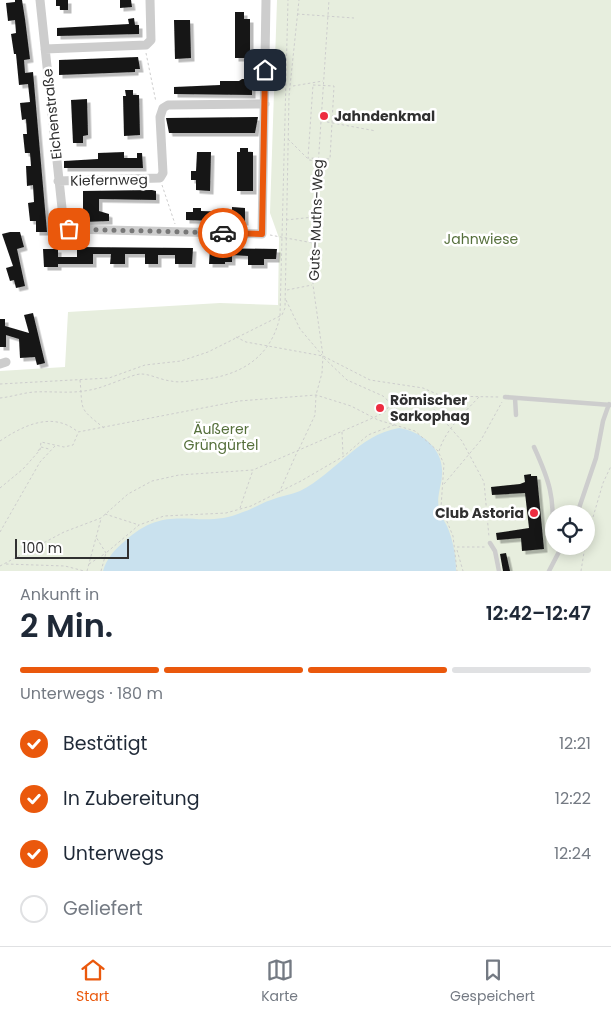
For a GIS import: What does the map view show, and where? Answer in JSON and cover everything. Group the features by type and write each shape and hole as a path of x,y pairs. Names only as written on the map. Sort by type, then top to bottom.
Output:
{"street":[{"name":"Eichenstraße","path":"40,0 64,227 69,229 177,232"},
{"path":"45,49 147,44 151,40 150,0"},
{"path":"177,232 262,234 266,0"},
{"path":"160,178 163,173 160,117 163,108 168,105 265,104"},
{"name":"Kiefernweg","path":"58,181 160,178"}],"lane":[{"path":"505,397 610,404 603,421 596,458 580,505"},
{"path":"515,398 516,415"},
{"path":"534,447 552,491 554,505"},
{"path":"490,545 495,551 499,571"},
{"path":"549,571 557,555"}],"path":[{"path":"0,398 36,392 81,392 106,387 141,374 172,382 217,379 232,375 251,362 267,346 274,336 280,316 284,236 288,0"},
{"path":"0,384 109,378 146,365 181,361 208,352 280,316 286,308 284,236 286,220 287,138 299,0"},
{"name":"Guts-Muths-Weg","path":"279,493 315,415 316,395 322,373 322,356 313,285 313,243 329,0"},
{"path":"297,14 354,18"},
{"path":"147,44 153,81 153,94 157,106 163,108"},
{"path":"291,86 324,81"},
{"path":"313,85 324,86 334,86 330,159 308,158 313,85"},
{"path":"321,121 376,131"},
{"path":"287,138 309,160 318,162"},
{"path":"160,178 177,232"},
{"path":"286,220 315,217"},
{"path":"262,234 284,236 313,243"},
{"path":"286,290 313,285"},
{"path":"286,299 300,329 322,356 347,380 391,402 398,410 394,425"},
{"path":"236,337 246,342 322,356 370,380 423,388 441,396"},
{"path":"80,380 81,405 86,414 105,428"},
{"path":"0,441 20,427 43,421 60,422 71,426 78,432 239,401 316,395 394,425 415,431 431,443 444,464 441,507 463,571"},
{"path":"391,402 441,396 499,397"},
{"path":"438,452 442,440 451,427 479,397"},
{"path":"443,485 469,457 481,440 505,397"},
{"path":"424,398 462,441 484,482 490,545 455,548"},
{"path":"0,566 64,532 101,518 128,494 152,481 186,475 253,470 375,417 386,411 391,402"},
{"path":"88,564 106,553 140,525 164,516 226,513 279,493 344,456 368,435 394,425"},
{"path":"342,431 344,456"},
{"path":"0,532 39,464 50,449 56,446 73,444 78,432"},
{"path":"0,488 23,469 41,448 42,442 56,446"},
{"path":"41,448 50,449"},
{"path":"595,510 603,483 611,466"},
{"path":"240,509 253,470"},
{"path":"446,519 503,513 507,508 512,512 527,511"},
{"path":"503,513 508,517 512,512"},
{"path":"105,514 140,525"},
{"path":"87,571 101,518"},
{"path":"96,537 106,553 101,571"},
{"path":"455,548 457,571"},
{"path":"581,571 584,555"},
{"path":"5,564 65,566 84,571"}],"green space":[{"name":"Äußerer Grüngürtel","path":"277,0 611,0 611,571 0,571 0,371 65,367 68,312 220,303 278,305 279,238 270,213"}],"water":[{"path":"399,428 423,437 435,449 439,457 442,465 442,474 438,504 452,542 456,571 103,571 114,551 141,529 156,522 170,519 227,517 300,491 325,475 371,438"}],"building":[{"path":"15,0 22,0 25,19 30,59 24,60 25,73 33,72 47,232 36,232 36,221 30,221 28,203 34,202 33,185 27,186 26,166 31,166 30,153 25,153 23,134 27,134 26,119 22,120 20,103 30,102 28,84 19,85 16,54 14,54 11,34 16,33 15,20 8,21 6,3 15,2"},
{"path":"56,0 68,0 68,10 60,10 60,6 56,6"},
{"path":"120,0 131,0 132,7 120,8"},
{"path":"235,12 244,12 244,19 250,19 250,58 235,58"},
{"path":"134,18 135,25 139,25 139,34 57,36 57,28 129,24 128,19"},
{"path":"174,20 190,20 191,58 175,59"},
{"path":"138,57 140,69 135,69 135,72 59,75 59,60"},
{"path":"248,79 248,85 252,85 252,95 174,94 174,87 220,85 220,81 239,81"},
{"path":"125,90 133,90 133,95 139,95 140,135 124,136 123,96 126,96"},
{"path":"87,99 88,135 83,136 83,143 73,143 71,100"},
{"path":"258,117 255,133 169,133 166,118"},
{"path":"240,148 248,148 248,152 253,152 253,191 237,191 237,152 240,152"},
{"path":"124,152 124,158 137,158 137,153 142,153 143,168 64,168 64,161 98,159 98,153"},
{"path":"197,152 211,152 210,191 196,190 196,180 191,180 191,171 196,171"},
{"path":"83,191 156,191 156,200 99,199 99,211 109,214 109,221 83,222"},
{"path":"232,207 245,208 245,222 186,220 186,212 193,212 193,208 201,208 201,211 232,212"},
{"path":"20,232 24,247 17,249 25,286 16,288 14,280 10,281 6,268 13,266 2,234"},
{"path":"77,247 193,248 192,264 175,264 175,255 158,255 158,264 145,264 145,254 125,254 125,264 110,264 111,254 93,254 93,264 58,264 58,267 44,267 43,249 58,249 58,257 77,257"},
{"path":"210,248 277,249 276,259 264,259 264,265 248,265 248,256 232,255 232,262 209,264"},
{"path":"33,313 45,363 37,365 35,357 20,358 19,339 6,335 6,347 0,347 0,319 5,319 5,326 29,333 24,315"},
{"name":"Club Astoria","path":"531,474 531,476 537,476 544,549 522,551 521,538 497,540 496,533 529,528 525,493 492,495 491,487 520,484 525,482 524,475"},
{"path":"506,553 510,571 503,571 500,554"}],"way so far":[{"path":"69,229 223,233"}],"place":[{"name":"Jahndenkmal","path":"324,116"},
{"name":"Römischer Sarkophag","path":"380,408"},
{"name":"Club Astoria","path":"534,513"}],"route":[{"path":"223,233 262,234 265,70"}],"park label":[{"name":"Jahnwiese","path":"481,239"}]}
